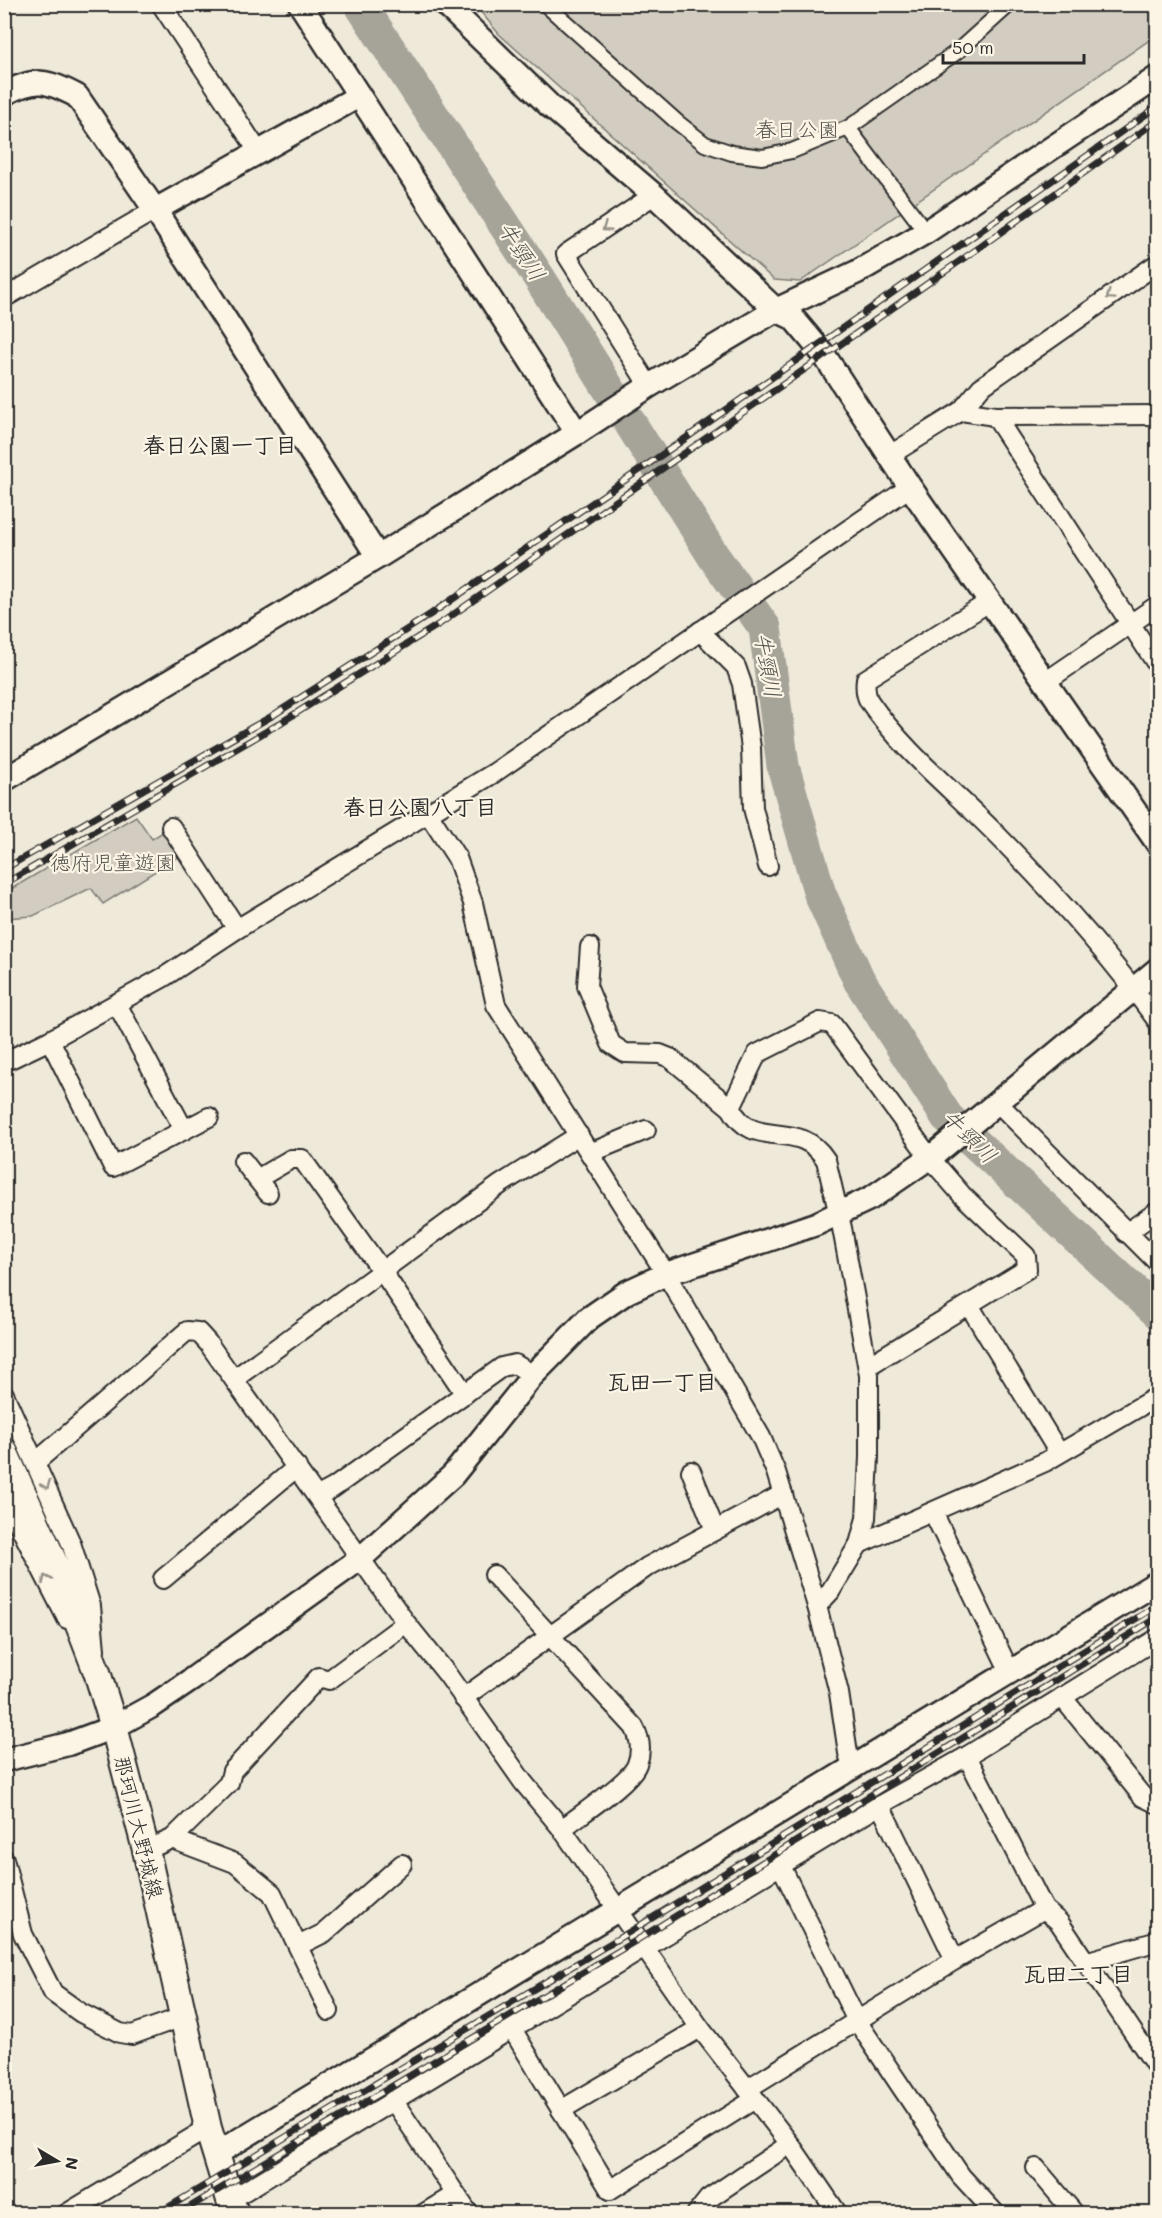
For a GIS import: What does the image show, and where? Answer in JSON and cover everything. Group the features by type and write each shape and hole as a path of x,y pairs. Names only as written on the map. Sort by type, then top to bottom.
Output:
{"main road":[{"name":"那珂川大野城線","path":"4,1451 61,1578 114,1727 146,1850 208,2128 233,2207"}],"street":[{"path":"161,4 258,151"},
{"path":"300,4 577,433"},
{"path":"445,4 550,106 654,195 776,310 793,318 824,355 910,487 1158,844"},
{"path":"546,4 677,122 705,144 732,153 762,157 792,151 848,128 958,51 1010,4"},
{"path":"4,780 378,557 649,386 776,310 857,272 926,232 1158,77"},
{"path":"4,94 23,84 39,81 58,86 77,96 155,210 378,557"},
{"path":"4,298 258,151 359,96"},
{"path":"848,128 926,232"},
{"path":"649,386 566,254 654,195"},
{"path":"890,455 961,411 981,387 1158,262"},
{"path":"961,411 995,416 1158,415"},
{"path":"995,416 1158,666"},
{"path":"4,1062 50,1040 164,977 237,929 494,773 910,487"},
{"path":"989,602 866,679 867,698 890,728 1001,838 1043,884 1134,988 1158,1022"},
{"path":"1045,681 1158,605"},
{"path":"707,626 736,667 742,684 751,748 753,808 768,866"},
{"path":"428,813 457,858 473,903 496,1005 666,1274 760,1437 783,1494 817,1606 839,1693 852,1766"},
{"path":"171,827 237,929"},
{"path":"590,947 587,986 611,1044 625,1053 660,1054 670,1059 731,1108 736,1118 747,1128 797,1137 811,1142 826,1160 840,1214 868,1366 869,1456 866,1518 859,1544 830,1592 817,1606"},
{"path":"4,1760 69,1744 114,1727 154,1705 191,1680 361,1558 453,1475 532,1375 589,1318 627,1292 666,1274 840,1214 872,1198 933,1156 1158,969"},
{"path":"117,1004 183,1130"},
{"path":"731,1108 758,1054 820,1022 832,1024 962,1195 1026,1257 1027,1269 868,1366"},
{"path":"50,1040 113,1167 209,1117"},
{"path":"997,1102 1158,1263"},
{"path":"590,1152 646,1130"},
{"path":"234,1379 501,1184 579,1135"},
{"path":"243,1161 262,1186 291,1159 302,1159 382,1271 465,1394"},
{"path":"1126,1233 1158,1211"},
{"path":"969,1305 1059,1453"},
{"path":"36,1462 187,1331 198,1332 318,1496 406,1623 523,1782 562,1829 700,2028 790,2144 838,2214"},
{"path":"318,1496 333,1488 502,1367 515,1364 532,1375"},
{"path":"4,1394 71,1543 91,1606 96,1672"},
{"path":"859,1544 1035,1466 1158,1396"},
{"path":"163,1579 297,1467"},
{"path":"691,1471 715,1530"},
{"path":"463,1698 647,1567 783,1494"},
{"path":"4,1496 56,1600 96,1672"},
{"path":"933,1512 1010,1672"},
{"path":"494,1575 634,1727 639,1738 637,1765 629,1777 562,1829"},
{"path":"216,2154 1158,1582"},
{"path":"146,1850 172,1839 229,1783 232,1771 319,1677 328,1680 406,1623"},
{"path":"233,2207 393,2100 880,1805 967,1756 1158,1638"},
{"path":"1062,1697 1143,1797 1158,1803"},
{"path":"967,1756 1044,1909 1059,1922 1158,2069"},
{"path":"880,1805 955,1960"},
{"path":"172,1839 235,1863 272,1893 329,2011"},
{"path":"4,1859 23,1934 53,1993 81,2013 120,2033 132,2035 182,2018"},
{"path":"298,1946 324,1932 402,1864"},
{"path":"781,1866 857,2021 961,2176 996,2214"},
{"path":"512,2029 610,2190 857,2021 955,1960 1044,1909"},
{"path":"1085,1962 1158,1941"},
{"path":"561,2110 700,2028"},
{"path":"393,2100 469,2214"},
{"path":"66,2214 208,2128"},
{"path":"696,2214 708,2199 790,2144"},
{"path":"1036,2168 1075,2214"},
{"path":"423,2214 456,2194"}],"green space":[{"name":"春日公園","path":"1157,4 1158,34 800,282 774,280 499,34 475,5"},
{"name":"徳府児童遊園","path":"136,816 152,839 166,830 181,855 103,904 91,888 33,916 5,918 4,893"}],"waterway":[{"name":"牛頸川","path":"360,4 540,279 714,557 765,628 783,766 820,894 859,980 947,1117 1158,1313"}],"railway":[{"path":"4,869 272,716 431,614 689,436 1158,106"},
{"path":"4,884 277,725 441,623 1158,120"},
{"path":"157,2214 631,1931 1158,1605"},
{"path":"178,2214 637,1940 1158,1617"}],"district":[{"name":"春日公園一丁目","path":"220,445"},
{"name":"春日公園八丁目","path":"420,807"},
{"name":"瓦田一丁目","path":"662,1382"},
{"name":"瓦田二丁目","path":"1078,1974"}]}
